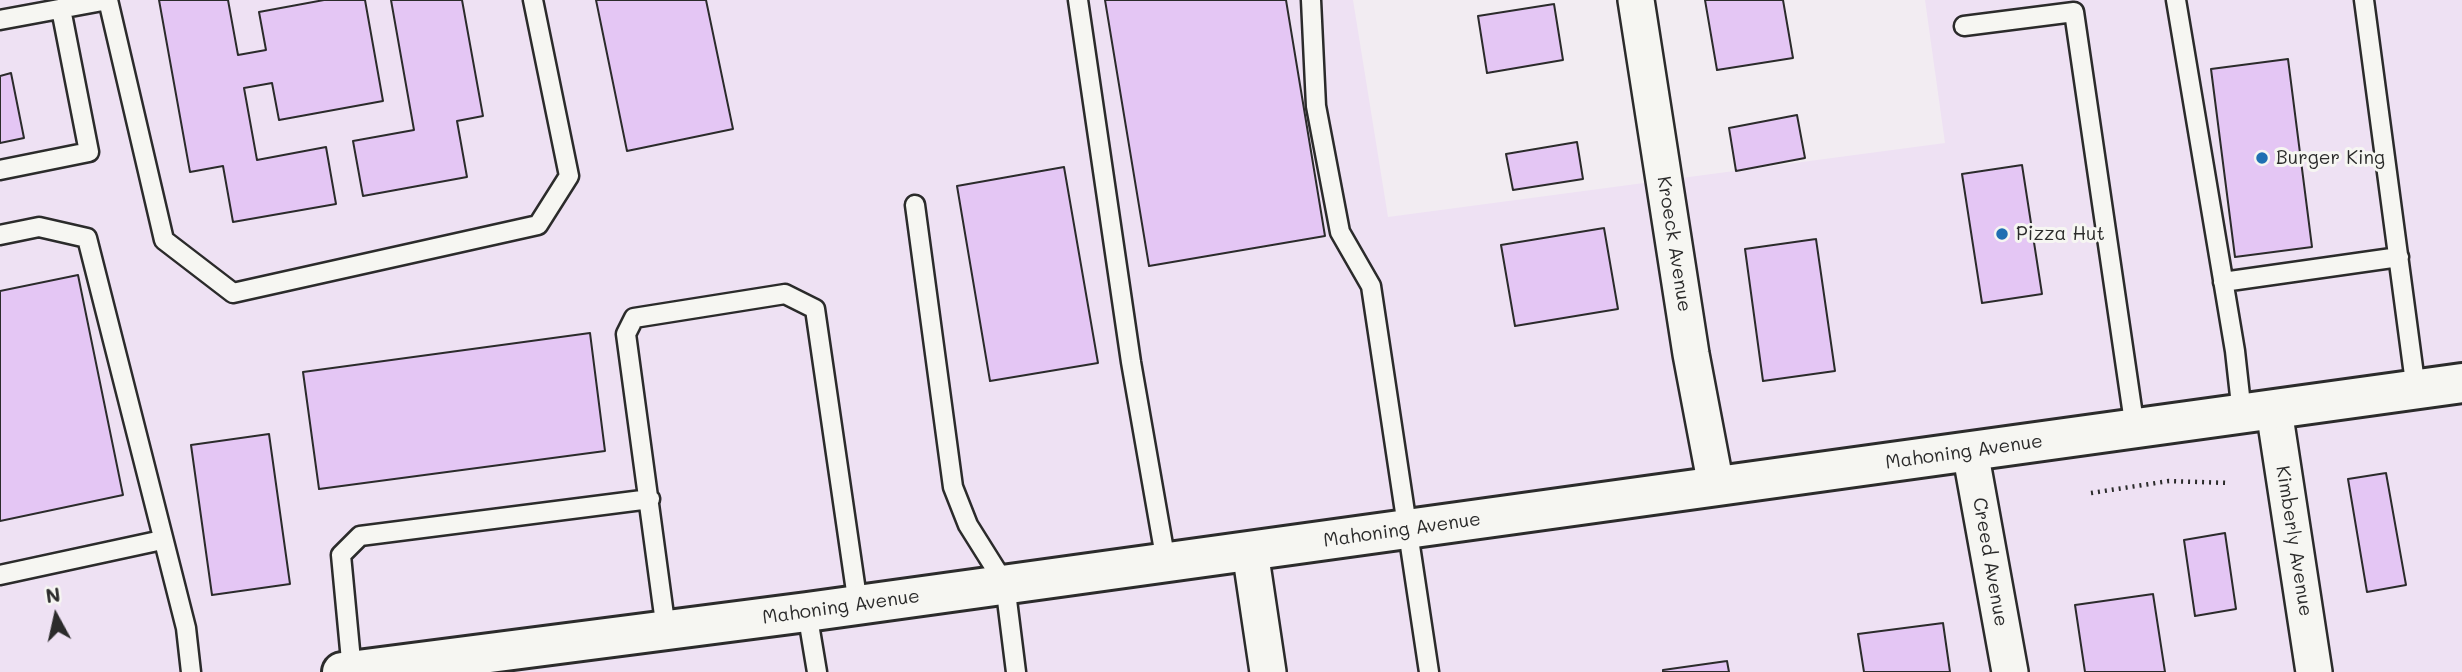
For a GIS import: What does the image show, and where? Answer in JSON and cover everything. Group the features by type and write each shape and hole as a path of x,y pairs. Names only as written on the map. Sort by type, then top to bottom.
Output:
{"main road":[{"name":"Mahoning Avenue","path":"368,670 807,612 2462,383"}],"street":[{"name":"Kroeck Avenue","path":"1636,0 1691,354 1716,486"},
{"name":"Kimberly Avenue","path":"2258,412 2314,672"},
{"name":"Creed Avenue","path":"1970,451 2010,672"},
{"path":"1250,551 1268,672"}],"lane":[{"path":"0,20 107,0 164,240 233,293 538,225 569,177 533,0"},
{"path":"1078,0 1131,362 1166,562"},
{"path":"1311,0 1316,106 1340,232 1371,286 1429,672"},
{"path":"2176,0 2223,282 2258,412"},
{"path":"2364,0 2416,390"},
{"path":"0,170 89,152 61,9"},
{"path":"1964,26 2074,12 2135,429"},
{"path":"915,205 953,487 968,525 1005,584 1016,672"},
{"path":"0,235 39,227 87,237 186,628 191,672"},
{"path":"2223,282 2399,257"},
{"path":"666,630 626,334 634,318 785,294 815,309 858,605"},
{"path":"368,670 341,555 360,536 650,499"},
{"path":"0,575 162,540"},
{"path":"807,612 817,672"}],"path":[{"path":"2091,493 2169,481 2229,483"}],"shaded area":[{"path":"0,0 1353,0 1388,217 1945,143 1925,0 2462,0 2462,672 0,672"}],"building":[{"path":"159,0 228,0 238,55 266,50 259,12 324,0 365,0 383,101 279,120 272,83 244,88 257,160 326,147 336,204 233,222 223,166 190,172"},
{"path":"391,0 462,0 483,116 457,121 467,177 363,196 353,141 414,130"},
{"path":"596,0 706,0 733,129 627,151"},
{"path":"1105,0 1286,0 1325,236 1149,266"},
{"path":"1705,0 1783,0 1793,58 1717,70"},
{"path":"1554,4 1563,60 1487,73 1478,16"},
{"name":"Burger King","path":"2288,59 2312,247 2235,257 2211,69"},
{"path":"11,73 24,138 0,143 0,76"},
{"path":"1797,115 1805,158 1736,171 1729,128"},
{"path":"1577,142 1583,179 1513,190 1506,154"},
{"name":"Pizza Hut","path":"2022,165 2042,294 1982,303 1962,174"},
{"path":"1064,167 1098,363 990,381 957,186"},
{"path":"1604,228 1618,309 1515,326 1501,245"},
{"path":"1816,239 1835,371 1763,381 1745,249"},
{"path":"78,275 123,495 0,521 0,291"},
{"path":"590,333 605,451 319,489 303,372"},
{"path":"269,434 290,584 212,595 191,445"},
{"path":"2386,473 2406,585 2367,592 2348,479"},
{"path":"2225,533 2236,609 2195,616 2184,540"},
{"path":"2153,594 2165,672 2085,672 2075,605"},
{"path":"1943,623 1950,672 1864,672 1858,634"},
{"path":"1727,661 1729,672 1663,672 1663,670"}],"place":[{"name":"Burger King","path":"2262,158"},
{"name":"Pizza Hut","path":"2002,234"}]}
